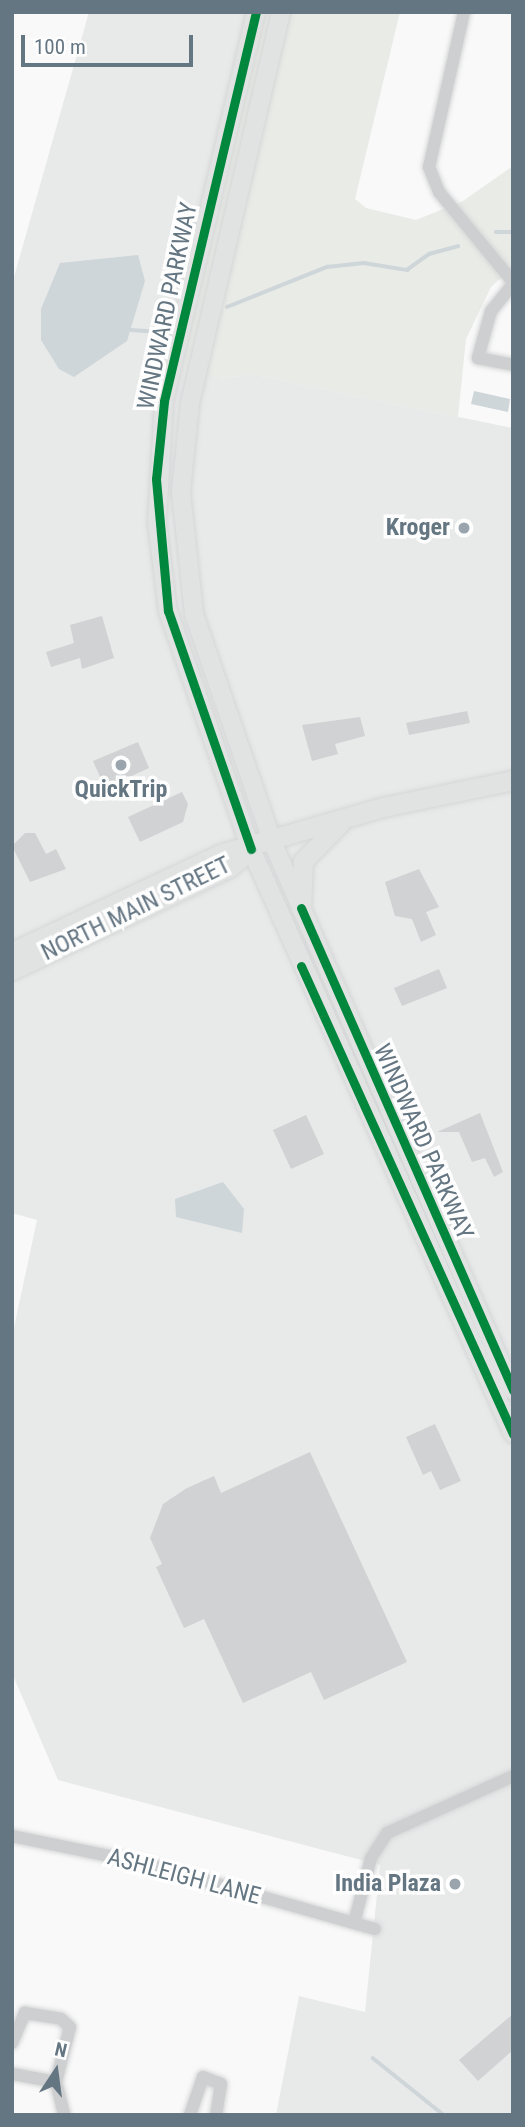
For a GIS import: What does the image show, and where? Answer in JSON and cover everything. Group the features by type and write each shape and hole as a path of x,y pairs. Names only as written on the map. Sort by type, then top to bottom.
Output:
{"main road":[{"path":"251,849 348,817 513,780"},
{"path":"301,908 303,861 348,817"},
{"name":"NORTH MAIN STREET","path":"12,952 220,854 251,849"},
{"name":"NORTH MAIN STREET","path":"12,970 228,868 251,849"}],"street":[{"name":"WINDWARD PARKWAY","path":"256,12 164,401 156,479 168,611 251,849 513,1434"},
{"name":"WINDWARD PARKWAY","path":"281,12 193,384 181,492 185,554 205,657 272,841 513,1390"},
{"path":"464,12 429,167 439,192 513,283 491,311 478,358 513,365"},
{"path":"354,1923 371,1858 387,1833 490,1784 513,1776"},
{"name":"ASHLEIGH LANE","path":"12,1836 144,1863 375,1929"},
{"path":"12,2043 24,2013 66,2022 71,2034 55,2082 64,2115"},
{"path":"12,2074 55,2082"},
{"path":"190,2115 204,2077 221,2084 216,2115"}],"shaded area":[{"path":"89,12 263,12 221,379 250,374 513,428 513,2115 276,2115 299,1996 365,2012 380,1865 58,1780 12,1673 12,1337 37,1220 12,1213 12,284"},
{"path":"263,12 400,12 355,199 366,208 416,220 463,201 513,166 513,267 491,287 466,339 458,417 250,374 221,379 175,368"},
{"path":"138,255 145,281 127,341 74,377 59,369 41,340 41,309 60,263"},
{"path":"474,391 510,399 508,412 471,404"},
{"path":"223,1182 244,1209 242,1233 176,1217 175,1199"}],"building":[{"path":"102,616 114,658 82,669 80,658 51,667 46,652 74,643 70,625"},
{"path":"467,711 470,723 409,735 406,723"},
{"path":"360,717 365,736 335,744 338,754 312,761 302,725"},
{"name":"QuickTrip","path":"138,742 149,768 105,788 93,761"},
{"path":"182,792 188,804 183,822 140,842 128,817"},
{"path":"25,833 35,833 46,854 56,849 66,869 30,882 12,846"},
{"path":"419,869 439,907 426,912 436,935 421,942 412,919 395,916 385,882"},
{"path":"439,969 447,988 402,1006 394,988"},
{"path":"480,1113 503,1172 494,1177 485,1158 472,1162 459,1132 437,1132"},
{"path":"306,1115 324,1154 291,1169 273,1130"},
{"path":"435,1424 461,1481 440,1490 431,1471 423,1475 406,1437"},
{"path":"310,1452 407,1662 324,1700 311,1672 243,1703 204,1619 184,1628 156,1567 162,1564 150,1538 163,1504 187,1488 214,1476 221,1493"},
{"path":"513,2014 513,2050 478,2081 459,2060"}],"waterway":[{"path":"496,232 513,232"},
{"path":"227,307 327,267 364,263 407,270 429,254 458,246"},
{"path":"131,330 160,332"},
{"path":"373,2058 444,2115"}],"cycle path":[{"path":"251,849 168,611 156,479 164,401 256,12"},
{"path":"301,908 513,1390"},
{"path":"301,966 513,1434"}],"place":[{"name":"Kroger","path":"464,528"},
{"name":"QuickTrip","path":"121,765"},
{"name":"India Plaza","path":"455,1884"}]}
